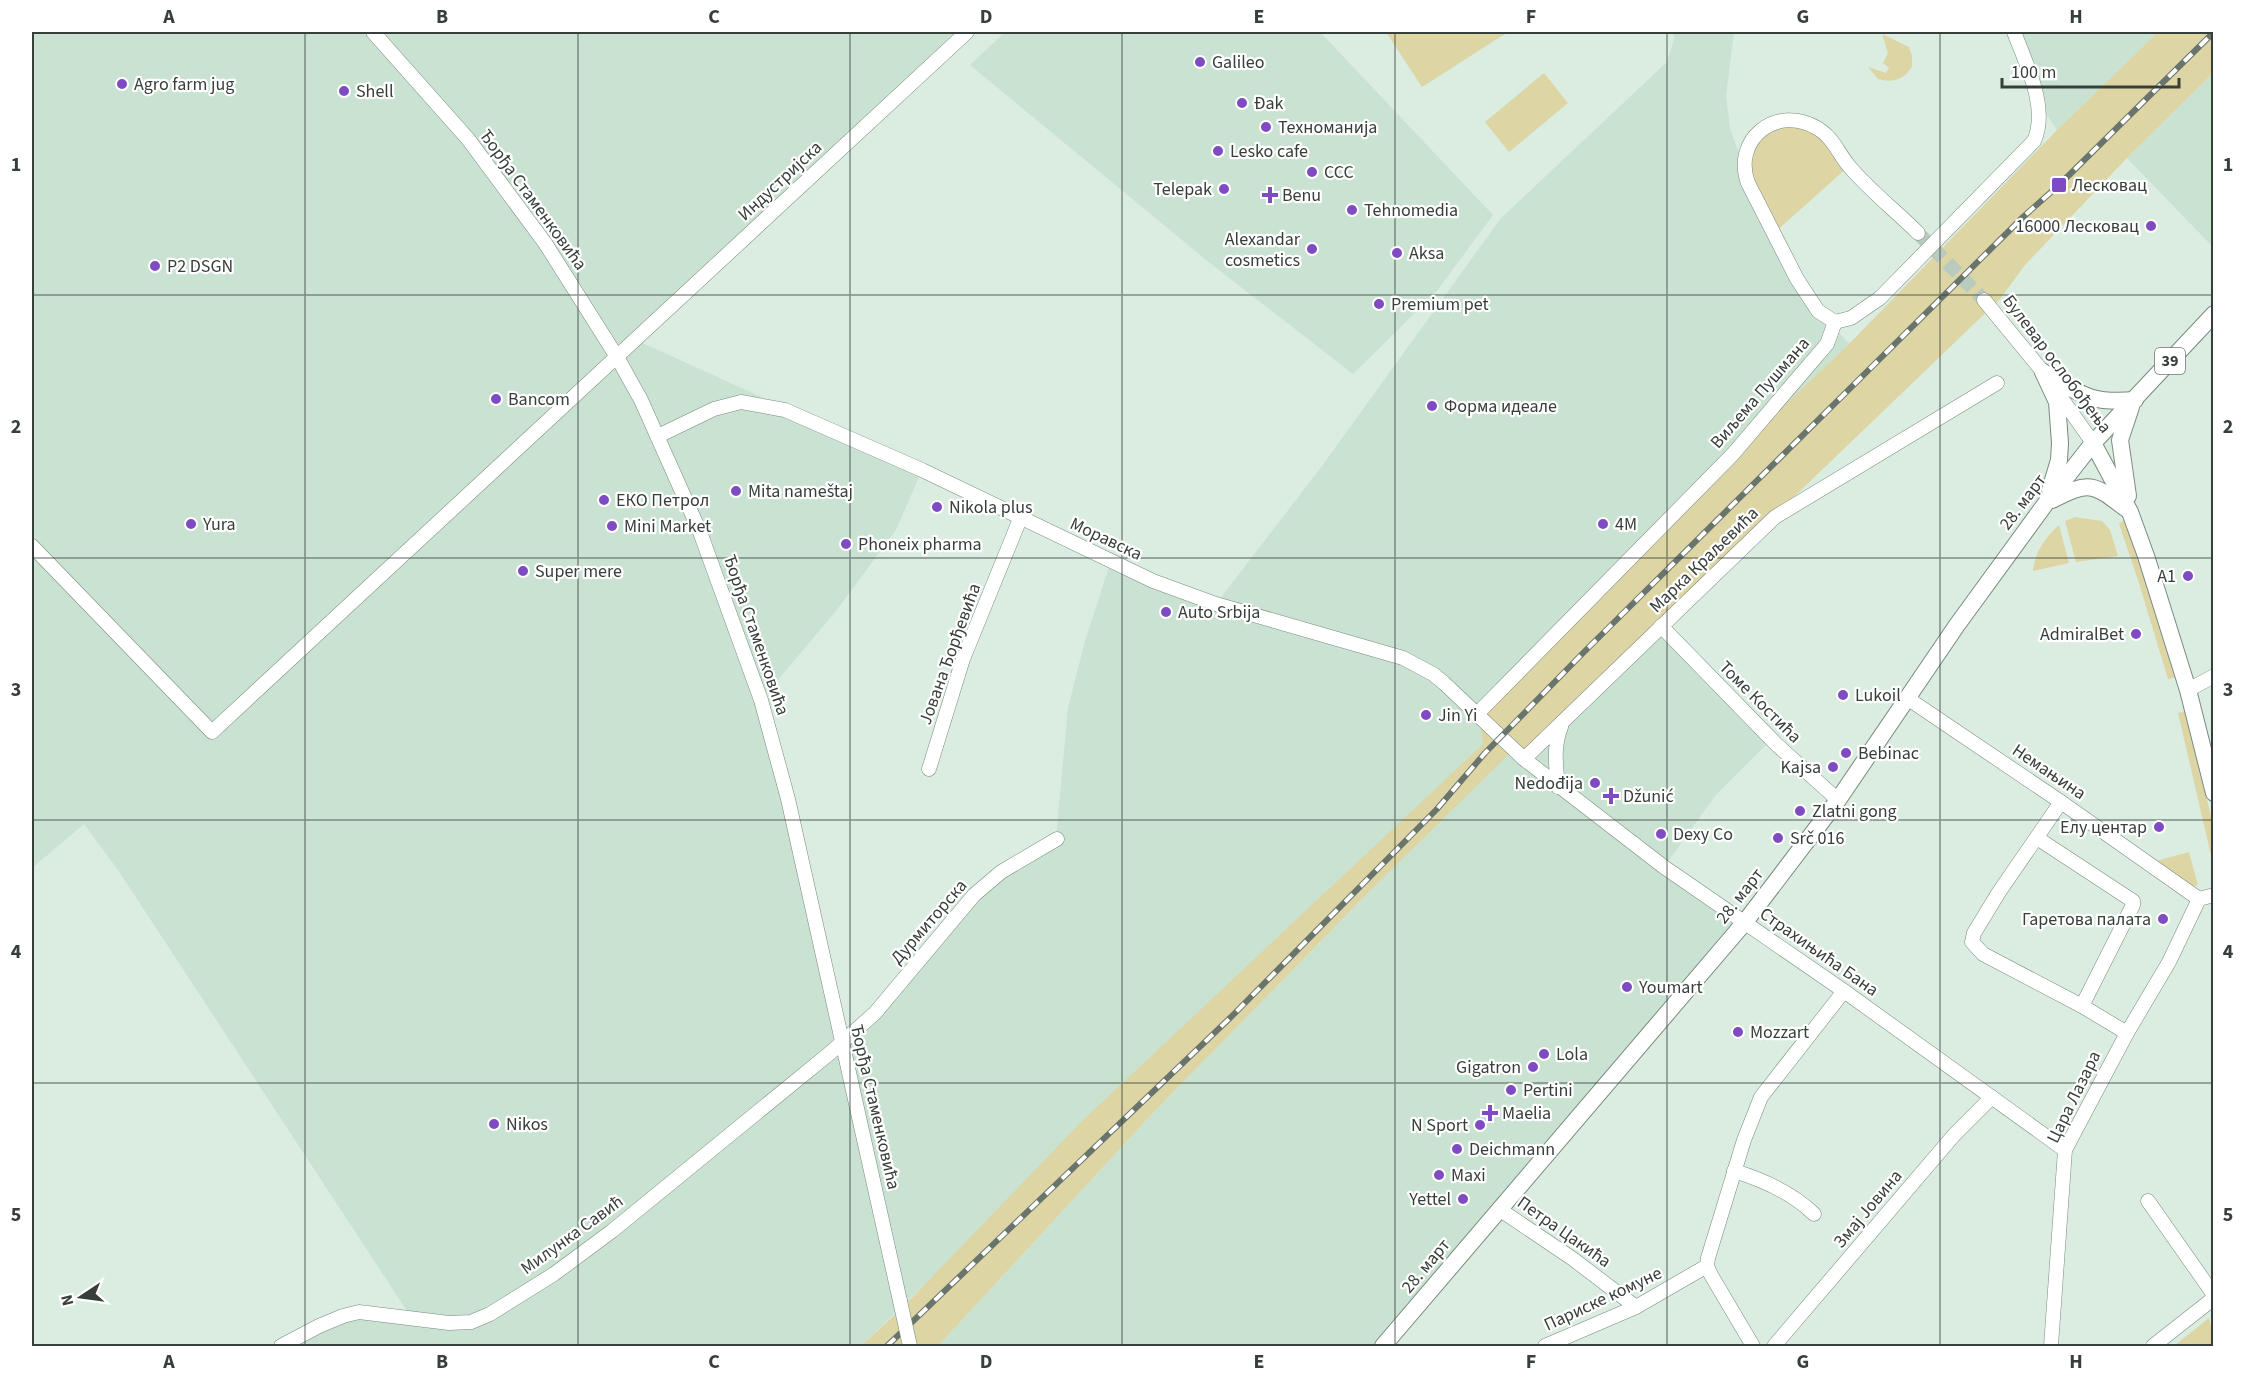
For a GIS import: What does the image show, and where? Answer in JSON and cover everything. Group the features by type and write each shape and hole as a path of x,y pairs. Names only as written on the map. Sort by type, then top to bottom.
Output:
{"main road":[{"name":"39","path":"2093,443 2214,314"},
{"path":"2043,372 2092,399 2104,402 2135,400 2125,423 2121,440 2130,512"},
{"path":"2043,372 2057,402 2060,443 2059,460 2046,503"},
{"name":"28. март","path":"1383,1347 1745,922 1838,800 1907,698 2046,503 2093,443"},
{"name":"Булевар ослобођења","path":"2093,443 2130,512 2160,595 2188,690 2214,793"},
{"path":"2046,503 2075,488 2090,487 2107,494 2130,512"}],"street":[{"name":"Ђорђа Стаменковића","path":"373,32 468,139 545,243 617,357 658,436 700,532 761,700 790,810 910,1347"},
{"name":"Индустријска","path":"32,546 212,732 967,32"},
{"path":"1918,233 1849,166 1830,137 1818,128 1802,121 1784,120 1761,129 1744,159 1745,175 1751,190 1792,271 1812,303 1826,318 1835,322 1844,321 1862,312 1880,298 2027,150 2037,133 2040,121 2038,101 2014,32"},
{"name":"Булевар ослобођења","path":"1984,300 2043,372 2093,443"},
{"name":"Виљема Пушмана","path":"1478,714 1733,454 1827,344 1835,322"},
{"name":"Марка Краљевића","path":"1524,759 1775,517 1997,383"},
{"name":"Моравска","path":"658,436 714,409 741,402 785,410 922,470 1153,581 1216,604 1403,658 1433,674 1524,759"},
{"name":"Јована Ђорђевића","path":"929,769 963,659 1020,519"},
{"name":"Томе Костића","path":"1661,626 1776,744 1838,800"},
{"path":"2188,690 2214,676"},
{"name":"Немањина","path":"1907,698 2199,899"},
{"path":"1558,787 1556,740 1563,722"},
{"name":"Страхињића Бана","path":"1524,759 1664,867 1844,991 2065,1150"},
{"path":"2061,802 1999,892 1974,933 1972,942 1983,954 2082,1006 2127,1033"},
{"path":"2037,838 2133,901 2082,1006"},
{"name":"Дурмиторска","path":"842,1043 875,1013 974,895 1001,872 1056,839"},
{"path":"2199,899 2214,895"},
{"name":"Цара Лазара","path":"2051,1347 2065,1150 2127,1033 2169,962 2199,899"},
{"path":"1753,1347 1707,1266 1708,1258 1734,1171 1761,1097 1844,991"},
{"name":"Милунка Савић","path":"281,1347 320,1326 359,1312 449,1323 471,1322 490,1314 554,1274 612,1231 842,1043"},
{"name":"Змај Јовина","path":"1774,1347 1954,1135 1992,1097"},
{"path":"1734,1171 1759,1179 1786,1192 1801,1201 1814,1214"},
{"path":"2148,1202 2214,1297 2153,1347"},
{"name":"Петра Цакића","path":"1499,1209 1573,1259 1636,1307"},
{"name":"Париске комуне","path":"1545,1347 1636,1307 1707,1266"}],"shaded area":[{"path":"32,32 967,32 636,340 922,470 896,530 836,611 761,700 841,1042 974,895 1056,839 1068,708 1085,641 1111,561 1216,604 1322,466 1501,218 1667,62 1675,37 1671,32 1734,32 1726,96 1730,128 1737,148 1745,160 1745,175 1826,318 1849,344 1733,454 1478,713 1483,744 861,1346 281,1346 343,1316 411,1317 118,870 84,824 32,868"},
{"path":"1005,32 1320,32 1493,215 1436,292 1353,374 1210,263 970,65"},
{"path":"1386,32 1508,32 1422,87"},
{"path":"2014,32 2158,32 2057,130 2038,101"},
{"path":"2158,32 2213,32 2213,73 2127,158 2025,265 2000,299 1524,756 1515,748 1366,895 1150,1116 938,1346 861,1346 902,1308 1082,1121 1483,744 1478,713 1733,454 1849,344 2057,130"},
{"path":"1882,34 1909,47 1912,56 1912,67 1905,75 1897,79 1888,81 1878,79 1868,67 1886,73 1889,68 1883,63 1888,53"},
{"path":"1544,73 1568,103 1509,152 1485,122"},
{"path":"2213,73 2213,247 2127,158"},
{"path":"1802,121 1849,166 1773,234 1748,183 1751,144 1761,129"},
{"path":"2075,517 2102,521 2110,530 2118,556 2076,562 2065,521"},
{"path":"2127,520 2177,677 2168,679 2119,524"},
{"path":"2059,525 2069,563 2033,571 2041,545"},
{"path":"1661,626 1770,741 1715,796 1664,867 1745,922 1383,1346 938,1346 1150,1116 1366,895 1515,747"},
{"path":"2186,711 2213,825 2213,864 2178,713"},
{"path":"2189,852 2198,885 2190,887 2156,861"},
{"path":"2209,1318 2213,1333 2213,1346 2174,1346"}],"tunnel":[{"path":"1918,233 1984,300"}],"railway":[{"path":"887,1346 1231,1017 1437,809 1485,753 1583,653 2023,217 2059,185 2214,32"}],"place":[{"name":"Galileo","path":"1200,62"},
{"name":"Agro farm jug","path":"122,84"},
{"name":"Shell","path":"344,91"},
{"name":"Đak","path":"1242,103"},
{"name":"Техноманија","path":"1266,127"},
{"name":"Lesko cafe","path":"1218,151"},
{"name":"CCC","path":"1312,172"},
{"name":"Лесковац","path":"2059,185"},
{"name":"Telepak","path":"1224,189"},
{"name":"Benu","path":"1270,195"},
{"name":"Tehnomedia","path":"1352,210"},
{"name":"16000 Лесковац","path":"2151,226"},
{"name":"Alexandar cosmetics","path":"1312,249"},
{"name":"Aksa","path":"1397,253"},
{"name":"P2 DSGN","path":"155,266"},
{"name":"Premium pet","path":"1379,304"},
{"name":"Bancom","path":"496,399"},
{"name":"Форма идеале","path":"1432,406"},
{"name":"Mita nameštaj","path":"736,491"},
{"name":"ЕКО Петрол","path":"604,500"},
{"name":"Nikola plus","path":"937,507"},
{"name":"Yura","path":"191,524"},
{"name":"4M","path":"1603,524"},
{"name":"Mini Market","path":"612,526"},
{"name":"Phoneix pharma","path":"846,544"},
{"name":"Super mere","path":"523,571"},
{"name":"A1","path":"2188,576"},
{"name":"Auto Srbija","path":"1166,612"},
{"name":"AdmiralBet","path":"2136,634"},
{"name":"Lukoil","path":"1843,695"},
{"name":"Jin Yi","path":"1426,715"},
{"name":"Bebinac","path":"1846,753"},
{"name":"Kajsa","path":"1833,767"},
{"name":"Nedođija","path":"1595,783"},
{"name":"Džunić","path":"1611,796"},
{"name":"Zlatni gong","path":"1800,811"},
{"name":"Елу центар","path":"2159,827"},
{"name":"Dexy Co","path":"1661,834"},
{"name":"Srč 016","path":"1778,838"},
{"name":"Гаретова палата","path":"2163,919"},
{"name":"Youmart","path":"1627,987"},
{"name":"Mozzart","path":"1738,1032"},
{"name":"Lola","path":"1544,1054"},
{"name":"Gigatron","path":"1533,1067"},
{"name":"Pertini","path":"1511,1090"},
{"name":"Maelia","path":"1490,1113"},
{"name":"Nikos","path":"494,1124"},
{"name":"N Sport","path":"1480,1125"},
{"name":"Deichmann","path":"1457,1149"},
{"name":"Maxi","path":"1439,1175"},
{"name":"Yettel","path":"1463,1199"}]}
